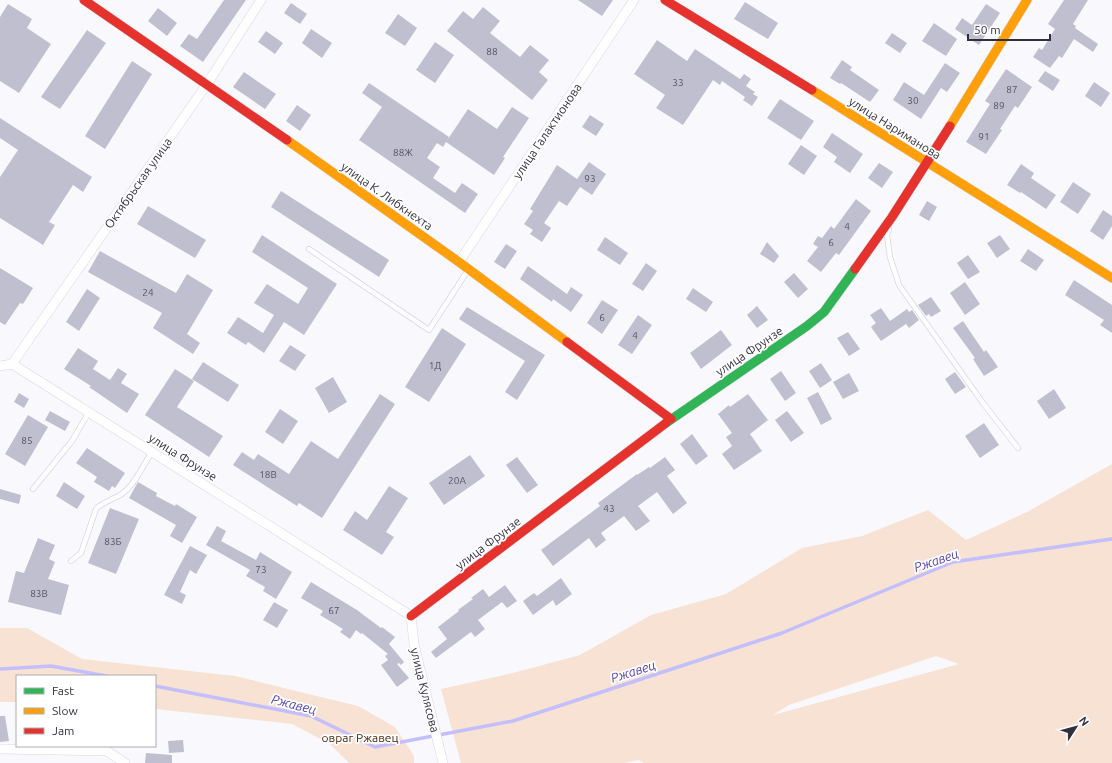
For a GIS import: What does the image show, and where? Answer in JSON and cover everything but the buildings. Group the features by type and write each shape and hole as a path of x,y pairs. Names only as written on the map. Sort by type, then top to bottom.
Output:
{"street":[{"name":"улица К. Либкнехта","path":"84,0 207,84 469,269 671,419"},
{"name":"Октябрьская улица","path":"12,364 207,84 261,0"},
{"name":"улица Галактионова","path":"459,262 634,0"},
{"name":"улица Нариманова","path":"665,0 928,162 1112,278"},
{"name":"улица Фрунзе","path":"12,364 411,616 671,419 807,326 824,312 892,217 928,162 1027,0"},
{"path":"0,366 12,364"},
{"name":"улица Кулясова","path":"411,616 414,644 443,763"},
{"path":"0,748 108,751 125,763"}],"lane":[{"path":"892,217 887,236 890,257 899,286 983,403 1018,448"},
{"path":"309,249 429,330 469,269"},
{"path":"33,489 72,441 89,412"},
{"path":"71,561 80,553 96,509 100,505 125,492 132,484 152,452"}],"green space":[{"path":"1112,464 1112,763 644,763 639,760 624,763 461,763 441,689 513,673 580,655 651,615 726,594 802,548 862,536 928,510 966,540 1027,512","holes":["936,656 959,664 773,715 789,705"]},
{"name":"овраг Ржавец","path":"0,628 27,628 82,659 235,676 358,706 395,727 414,756 414,763 349,763 330,744 292,724 156,709 156,675 16,675 16,702 0,702"}],"waterway":[{"name":"Ржавец","path":"156,686 311,716 375,747 513,721 782,633 953,562 1112,539"},
{"name":"Ржавец","path":"0,669 51,666 100,675"}],"traffic: fast":[{"path":"666,423 807,326 824,312 855,269"}],"traffic: slow":[{"path":"950,126 1027,0"},
{"path":"812,90 1112,278"},
{"path":"287,140 459,262 567,342"}],"traffic: jam":[{"path":"84,0 287,140"},
{"path":"665,0 812,90"},
{"path":"855,269 892,217 950,126"},
{"path":"567,342 671,419"},
{"path":"411,616 666,423"}]}
